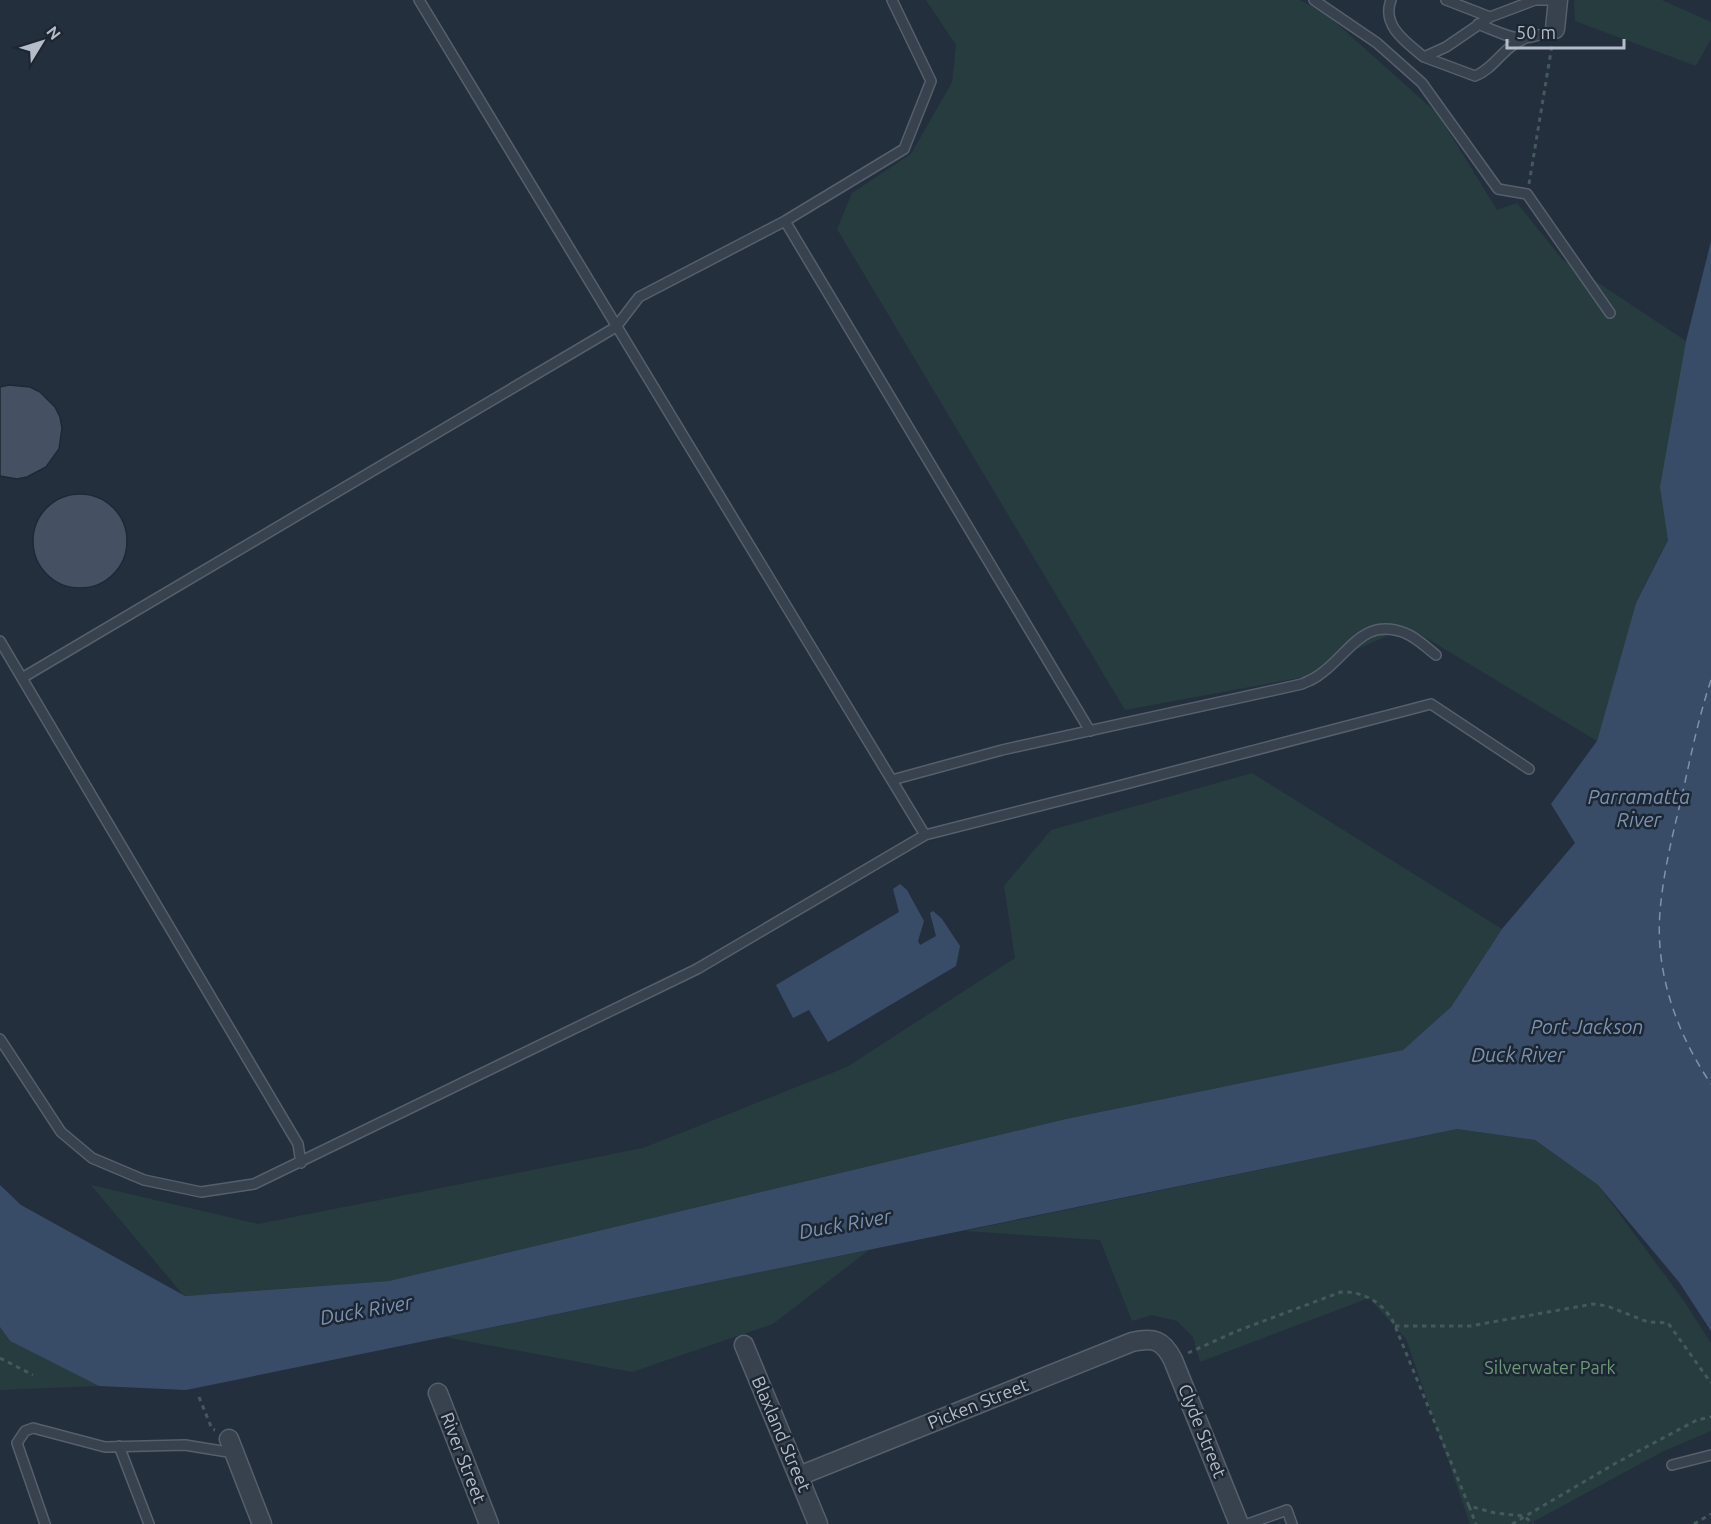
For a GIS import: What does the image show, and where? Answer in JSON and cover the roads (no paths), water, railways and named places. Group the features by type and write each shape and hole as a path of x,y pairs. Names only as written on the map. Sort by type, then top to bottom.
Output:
{"street":[{"path":"1555,29 1558,0"},
{"name":"Picken Street","path":"799,1476 1132,1342 1148,1338 1158,1342"},
{"name":"Clyde Street","path":"1158,1342 1166,1347 1173,1360 1239,1524"},
{"name":"Blaxland Street","path":"744,1345 818,1524"},
{"name":"River Street","path":"438,1393 489,1524"},
{"path":"232,1446 262,1524"}],"lane":[{"path":"419,0 925,835"},
{"path":"22,678 616,327 639,297 784,221 904,149 931,81 892,0"},
{"path":"1314,0 1377,43 1422,83 1498,189 1527,194 1610,313"},
{"path":"1390,0 1388,11 1394,29 1400,37 1424,57 1475,76 1487,69 1508,47 1555,29"},
{"path":"1446,0 1490,16"},
{"path":"1424,57 1446,46 1490,16 1535,0 1558,0"},
{"path":"1478,24 1524,39"},
{"path":"784,221 1090,731"},
{"path":"892,780 1002,750 1302,684 1320,674 1364,634 1385,628 1407,633 1436,655"},
{"path":"0,641 298,1143 301,1163"},
{"path":"0,1039 61,1132 92,1158 144,1180 201,1192 254,1184 697,969 925,835 1431,704 1529,769"},
{"path":"45,1524 17,1443 25,1431 33,1428 105,1447 232,1446"},
{"path":"119,1446 149,1524"},
{"path":"1672,1465 1711,1455"},
{"path":"1248,1524 1287,1510 1292,1524"}],"water":[{"name":"Port Jackson","path":"1711,241 1711,1331 1679,1282 1598,1185 1535,1140 1457,1129 186,1390 99,1386 10,1341 0,1327 0,1185 21,1205 185,1296 389,1281 1066,1119 1403,1050 1451,1007 1502,929 1575,843 1551,804 1597,741 1636,603 1668,540 1660,487 1686,341"},
{"path":"900,884 907,890 924,921 918,941 920,945 936,936 930,913 933,911 942,919 960,946 956,966 828,1042 809,1010 793,1018 776,985 899,912 893,889"}],"water label":[{"name":"Parramatta River","path":"1639,808"},
{"name":"Duck River","path":"1518,1055"},
{"name":"Duck River","path":"845,1224"},
{"name":"Duck River","path":"366,1310"}],"park label":[{"name":"Silverwater Park","path":"1550,1368"}]}
